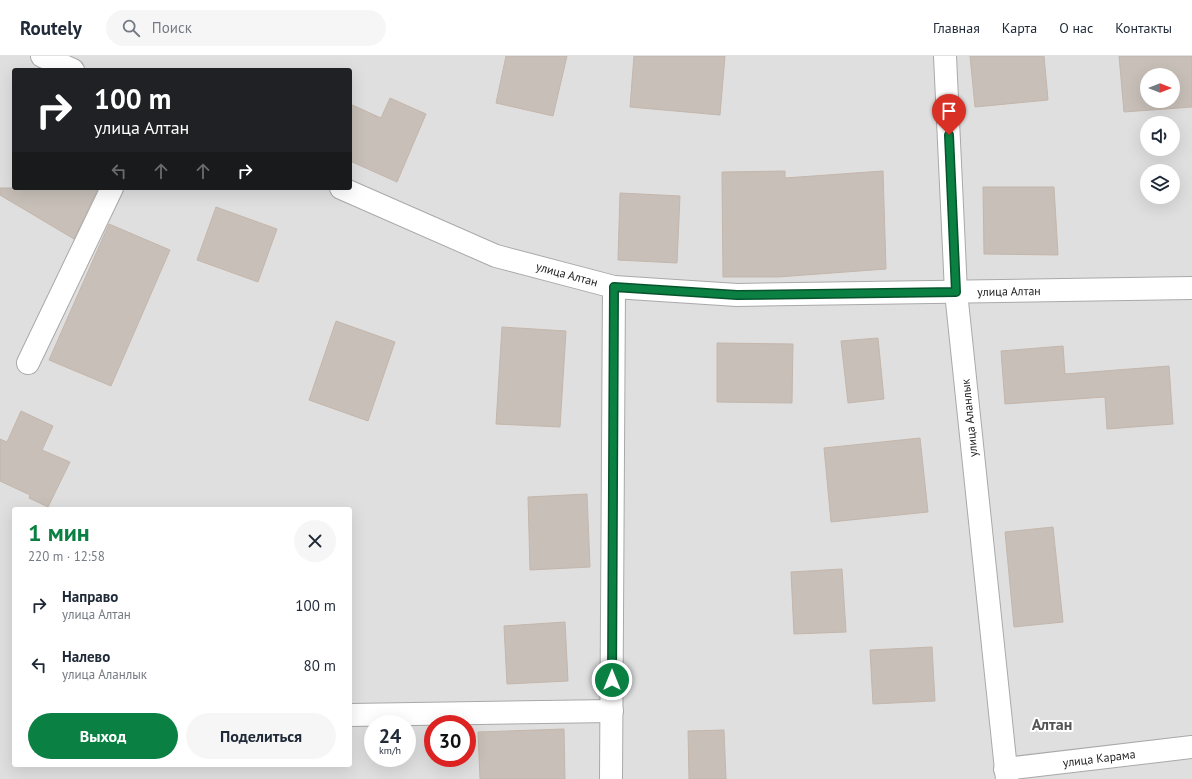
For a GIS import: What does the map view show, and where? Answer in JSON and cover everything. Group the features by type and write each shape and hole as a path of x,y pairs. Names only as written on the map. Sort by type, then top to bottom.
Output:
{"street":[{"path":"42,56 69,68"},
{"name":"улица Аланлык","path":"945,56 956,292 1006,774"},
{"path":"28,363 111,190"},
{"name":"улица Алтан","path":"346,190 496,256 614,287 737,295 1192,288"},
{"path":"611,779 614,287"},
{"path":"352,715 612,711"},
{"name":"улица Карама","path":"1006,774 1192,747"}],"shaded area":[{"path":"0,56 1192,56 1192,779 0,779"}],"building":[{"path":"506,56 567,56 553,116 496,103"},
{"path":"634,56 725,56 720,115 630,107"},
{"path":"970,56 1044,56 1048,100 975,107"},
{"path":"1119,56 1192,56 1192,107 1180,108 1180,68 1140,68 1140,108 1178,108 1124,112"},
{"path":"390,98 426,114 397,182 352,162 352,105 381,118"},
{"path":"785,171 785,178 883,171 886,269 778,277 723,277 722,172"},
{"path":"983,187 1054,187 1058,255 984,254"},
{"path":"0,188 12,188 12,190 97,190 74,239 0,195"},
{"path":"620,193 680,196 677,263 618,260"},
{"path":"216,207 277,229 258,282 197,260"},
{"path":"109,224 170,250 111,386 49,360"},
{"path":"336,321 395,342 368,421 309,400"},
{"path":"502,327 566,331 560,427 496,424"},
{"path":"878,338 884,399 848,403 841,341"},
{"path":"717,343 793,344 792,403 717,402"},
{"path":"1063,346 1065,374 1169,366 1173,424 1107,429 1105,397 1005,404 1001,351"},
{"path":"21,411 53,426 42,450 70,462 48,507 29,498 30,495 0,481 0,439 7,442"},
{"path":"920,438 928,512 831,522 824,448"},
{"path":"587,494 590,567 530,570 528,497"},
{"path":"1053,527 1063,622 1014,627 1005,532"},
{"path":"842,569 846,632 794,634 791,572"},
{"path":"565,622 568,681 507,684 504,626"},
{"path":"932,647 935,701 873,704 870,650"},
{"path":"564,729 565,779 480,779 478,732"},
{"path":"724,730 726,779 689,779 688,731"}],"district":[{"name":"Алтан","path":"1052,724"}],"route":[{"path":"612,680 614,287 737,295 956,292 949,135"}]}
